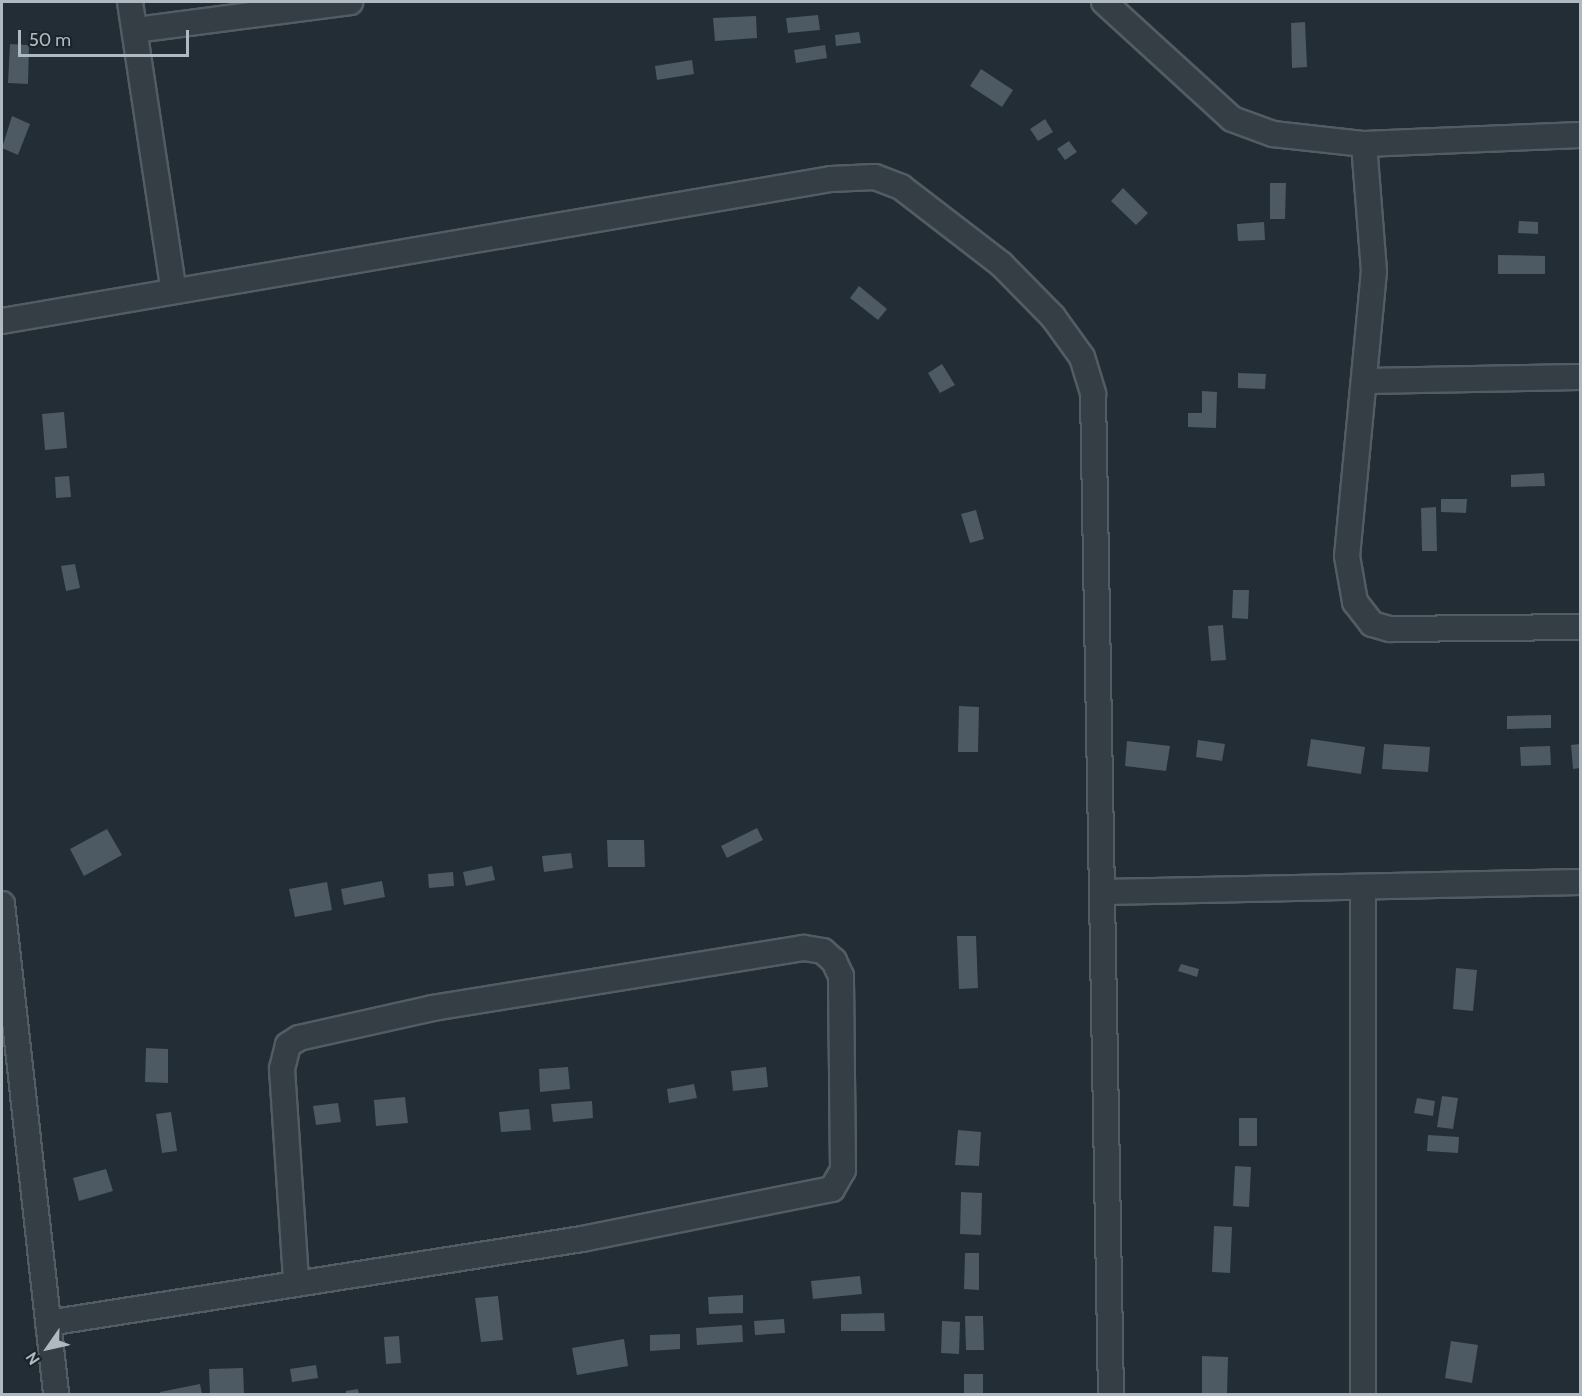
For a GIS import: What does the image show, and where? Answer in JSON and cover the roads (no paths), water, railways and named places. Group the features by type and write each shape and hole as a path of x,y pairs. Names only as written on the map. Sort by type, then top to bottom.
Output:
{"street":[{"path":"130,2 173,288"},
{"path":"135,30 350,2"},
{"path":"1104,2 1232,119 1273,134 1364,144 1581,135"},
{"path":"1364,144 1374,271 1366,381 1347,556 1348,582 1363,615 1372,624 1390,629 1581,627"},
{"path":"2,321 173,288 831,179 875,177 901,188 1001,264 1053,316 1082,357 1093,394 1105,892 1111,1395"},
{"path":"1366,381 1581,377"},
{"path":"1105,892 1581,882"},
{"path":"1362,887 1363,1395"},
{"path":"2,904 56,1395"},
{"path":"48,1323 296,1281 582,1239 832,1189 843,1170 841,976 834,961 823,951 803,948 433,1008 299,1038 288,1046 282,1069 296,1281"}]}
